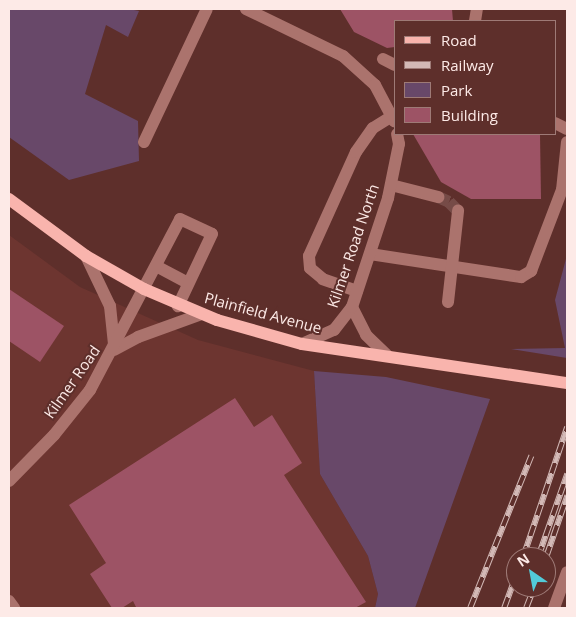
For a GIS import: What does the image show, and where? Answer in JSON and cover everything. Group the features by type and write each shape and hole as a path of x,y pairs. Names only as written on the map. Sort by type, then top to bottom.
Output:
{"main road":[{"name":"Plainfield Avenue","path":"9,199 86,256 144,289 178,306 202,314 302,344 387,355 420,363 567,383"}],"street":[{"path":"144,142 207,9"},
{"path":"246,9 343,56 374,85 394,117 373,128 356,152 309,256 310,268 323,279 358,291"},
{"path":"383,59 394,64"},
{"path":"556,123 567,129"},
{"name":"Kilmer Road North","path":"302,344 334,330 352,307 390,185 399,144 397,135"},
{"path":"370,254 521,277 531,272 562,190 567,142"},
{"path":"390,185 438,197"},
{"path":"448,302 458,211"},
{"name":"Kilmer Road","path":"9,481 73,413 114,350 180,219 212,234 188,283"},
{"path":"86,256 110,306 114,327 114,350"},
{"path":"156,266 188,283 178,306"},
{"path":"352,307 366,335 387,355"},
{"path":"114,350 138,336 202,314"},
{"path":"554,608 567,572"},
{"path":"9,601 14,608"}],"shaded area":[{"path":"9,235 80,287 198,340 314,371 320,474 368,556 378,594 375,608 9,608"}],"green space":[{"path":"9,9 129,9 139,11 128,37 106,25 85,94 138,121 139,161 69,180 9,137"},
{"path":"567,255 567,358 511,349 565,348 555,300"},
{"path":"314,371 386,377 490,399 415,608 375,608 378,594 368,556 320,474"}],"building":[{"path":"340,9 452,9 453,20 394,20 394,47 387,48 354,32"},
{"path":"414,135 540,135 541,199 471,199 441,182"},
{"path":"9,289 64,326 40,362 9,341"},
{"path":"235,398 254,427 272,415 302,463 284,475 366,602 355,608 134,608 136,607 133,601 122,608 112,608 90,574 106,563 69,505"}],"tunnel":[{"path":"438,197 449,202 458,211"}],"railway":[{"path":"526,547 567,427"},
{"path":"470,608 531,456"},
{"path":"541,547 567,474"},
{"path":"549,547 567,496"},
{"path":"504,608 508,597"},
{"path":"526,608 530,597"}]}
